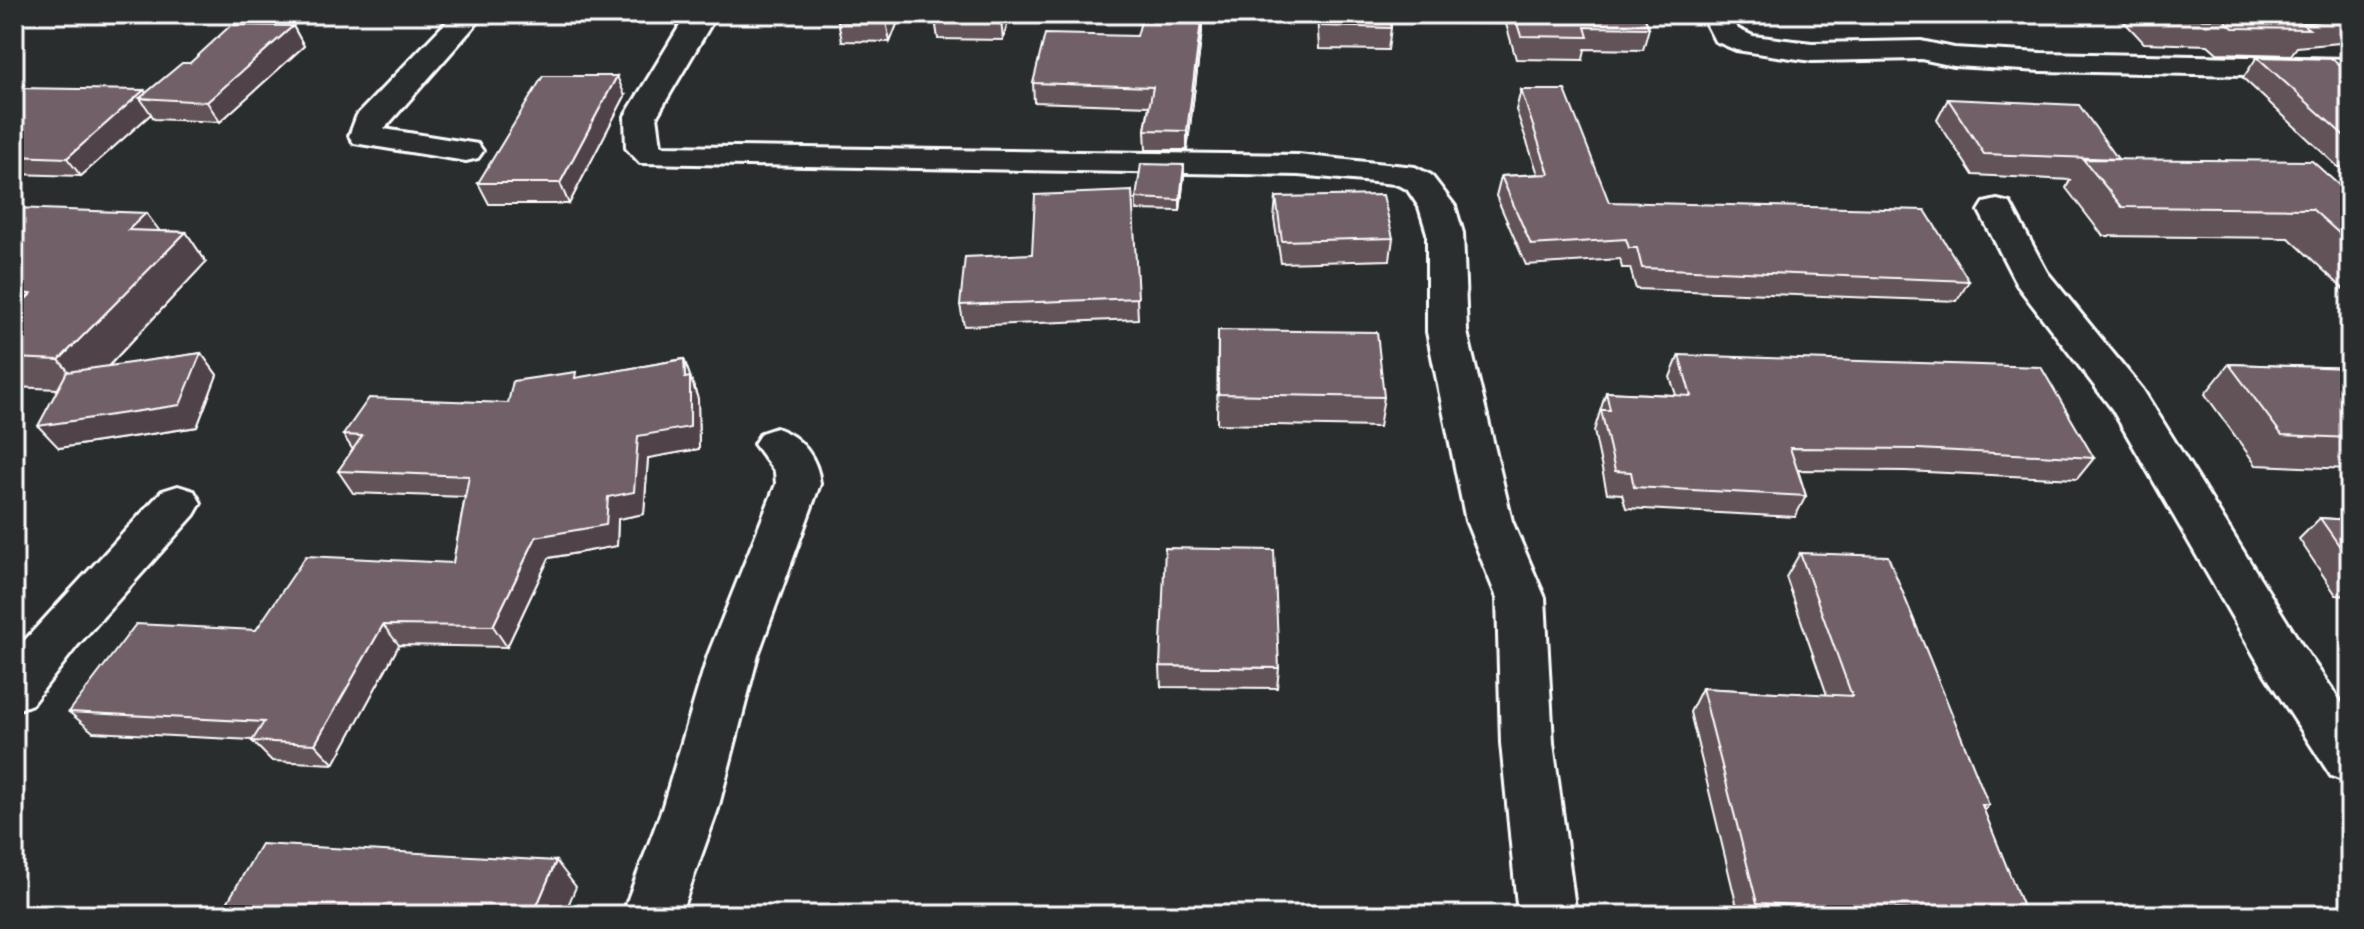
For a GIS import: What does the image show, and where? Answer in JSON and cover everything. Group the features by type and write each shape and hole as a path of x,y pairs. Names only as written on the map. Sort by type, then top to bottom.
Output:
{"street":[{"path":"466,151 366,136 365,131 369,122 470,14"},
{"path":"702,14 641,116 643,148 652,156 1298,165 1388,170 1419,182 1437,206 1445,233 1447,332 1489,521 1521,598 1527,743 1547,915"},
{"path":"1716,14 1726,35 1747,44 1812,52 1921,50 1954,57 2041,62 2346,71"},
{"path":"1997,211 2030,277 2128,400 2283,659 2350,759"},
{"path":"651,915 690,809 733,655 798,484 797,468 776,444"},
{"path":"14,689 60,632 178,503"}],"building":[{"path":"841,14 889,14 886,22 838,21"},
{"path":"937,14 1002,14 1001,20 935,19"},
{"path":"1143,14 1202,14 1187,131 1145,130 1153,87 1033,83 1045,34 1137,36"},
{"path":"1320,14 1390,14 1391,28 1321,26"},
{"path":"1514,14 1643,14 1649,28 1585,27 1588,37 1521,36"},
{"path":"2156,14 2350,14 2350,18 2301,23 2309,29 2233,28 2224,19 2159,18"},
{"path":"231,25 293,26 207,102 140,98 182,63 190,63"},
{"path":"2257,57 2333,59 2350,73 2350,141"},
{"path":"543,76 617,76 560,183 478,183"},
{"path":"14,88 144,90 67,158 14,156"},
{"path":"1521,90 1565,90 1609,202 1925,210 1969,281 1642,268 1637,248 1629,248 1626,239 1531,245 1501,176 1549,174"},
{"path":"1948,99 2079,105 2118,159 1984,154"},
{"path":"2083,159 2312,161 2350,195 2350,243 2312,209 2122,207"},
{"path":"1141,164 1184,165 1180,200 1136,198"},
{"path":"1132,191 1138,298 960,305 965,257 1032,254 1035,195"},
{"path":"1383,195 1393,238 1282,241 1276,197"},
{"path":"14,208 146,213 128,230 186,232 59,360 14,358 14,310 31,294 14,293"},
{"path":"1218,330 1377,332 1384,397 1218,394"},
{"path":"201,353 180,405 38,426 67,372"},
{"path":"1679,355 2041,367 2094,458 1918,449 1790,448 1806,496 1634,487 1631,472 1615,471 1601,410 1610,410 1606,392 1691,396"},
{"path":"684,359 685,378 690,377 690,427 638,436 634,492 608,497 606,525 536,537 493,626 383,625 315,744 252,741 264,722 69,712 136,624 256,630 306,556 453,563 469,476 338,471 362,436 343,435 369,398 508,403 513,381 576,372 575,378"},
{"path":"2229,364 2350,368 2350,438 2282,435"},
{"path":"2320,518 2350,520 2350,561"},
{"path":"1165,548 1274,550 1279,668 1160,666"},
{"path":"1800,553 1888,556 1989,805 1982,805 2026,915 1910,915 1908,910 1757,903 1702,688 1852,696"},
{"path":"261,844 556,861 533,915 220,915"}]}
